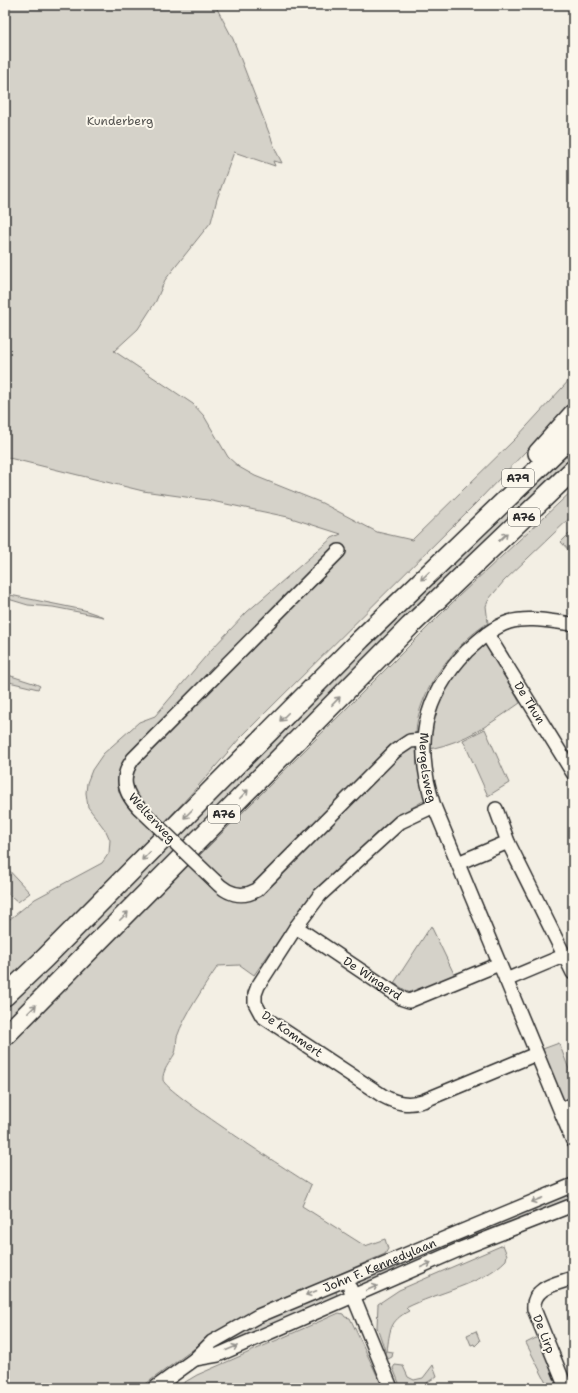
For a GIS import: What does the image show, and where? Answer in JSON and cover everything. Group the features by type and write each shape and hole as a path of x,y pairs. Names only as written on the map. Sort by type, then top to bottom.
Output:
{"highway":[{"name":"A79","path":"490,513 546,443 573,414"},
{"name":"A76","path":"5,996 361,638 573,435"},
{"name":"A76","path":"5,1036 362,674 573,470"}],"street":[{"name":"Welterweg","path":"339,551 133,759 126,771 125,785 129,796 139,808 225,890 237,895 245,895 257,890 395,750 410,741 423,740"},
{"name":"Mergelsweg","path":"573,624 522,620 509,622 487,634 462,656 444,681 430,710 423,740 423,767 434,806 573,1141"},
{"name":"De Thun","path":"487,634 573,773"},
{"name":"De Kommert","path":"434,806 400,822 320,895 296,927 256,990 255,1003 259,1012 286,1032 394,1102 405,1104 423,1101 536,1054"},
{"path":"496,810 508,842 563,956 573,973"},
{"path":"458,863 508,842"},
{"name":"De Wingerd","path":"296,927 403,999 409,1001 499,964"},
{"path":"506,980 563,956"},
{"path":"561,1111 573,1104"},
{"name":"John F. Kennedylaan","path":"155,1388 195,1359 212,1342 258,1316 573,1185"},
{"name":"John F. Kennedylaan","path":"195,1359 218,1355 463,1248 573,1205"},
{"name":"De Lirp","path":"566,1388 534,1309 534,1301 540,1291 573,1278"},
{"path":"347,1279 391,1388"}],"green space":[{"name":"Kunderberg","path":"5,5 215,5 233,39 282,163 273,161 275,166 234,152 217,199 211,222 165,280 156,301 138,329 114,351 193,404 204,416 228,457 239,467 255,476 322,503 377,532 412,540 516,438 573,376 573,402 478,501 240,738 155,833 5,984 5,923 35,899 102,863 109,853 110,840 106,831 88,807 86,793 87,783 92,770 103,754 139,722 155,716 211,650 247,612 332,538 341,534 288,517 207,500 143,491 5,457"},
{"path":"573,442 573,465 5,1029 5,1006 167,842"},
{"path":"573,490 573,515 504,581 489,599 486,606 488,623 463,643 440,670 423,701 418,717 416,733 399,741 253,887 238,890 217,877 199,856 460,595"},
{"path":"573,530 573,555 561,542"},
{"path":"5,594 84,610 104,617 53,607 28,605 5,598"},
{"path":"485,644 488,646 520,703 478,731 443,746 430,749 433,724 440,700 460,668"},
{"path":"5,674 40,686 38,689 5,681"},
{"path":"485,729 509,783 488,796 463,740"},
{"path":"416,746 417,765 426,799 386,824 309,897 254,975 240,965 218,966 195,1001 180,1029 177,1037 175,1053 165,1070 163,1077 163,1080 169,1087 184,1100 311,1185 302,1206 365,1246 385,1239 388,1249 385,1254 280,1300 209,1338 140,1388 5,1388 5,1048 188,862 218,891 241,900 398,750"},
{"path":"5,866 30,893 18,902 5,891"},
{"path":"431,926 455,976 410,993 394,983"},
{"path":"559,1043 570,1072 573,1073 573,1097 567,1100 561,1099 540,1050"},
{"path":"573,1190 573,1201 361,1287 358,1281"},
{"path":"503,1245 507,1255 506,1260 496,1269 472,1282 406,1308 409,1311 402,1315 394,1323 390,1332 387,1351 393,1352 392,1357 388,1359 377,1327 378,1304 399,1290"},
{"path":"333,1290 337,1293 336,1297 215,1351 205,1353 268,1319"},
{"path":"339,1313 350,1318 383,1388 175,1388 197,1375"},
{"path":"476,1331 480,1341 475,1346 474,1344 471,1345 467,1335"},
{"path":"538,1337 558,1388 549,1388 526,1343"},
{"path":"395,1365 403,1366 408,1377 414,1380 423,1378 433,1365 437,1376 419,1388 401,1388 393,1368"}]}
